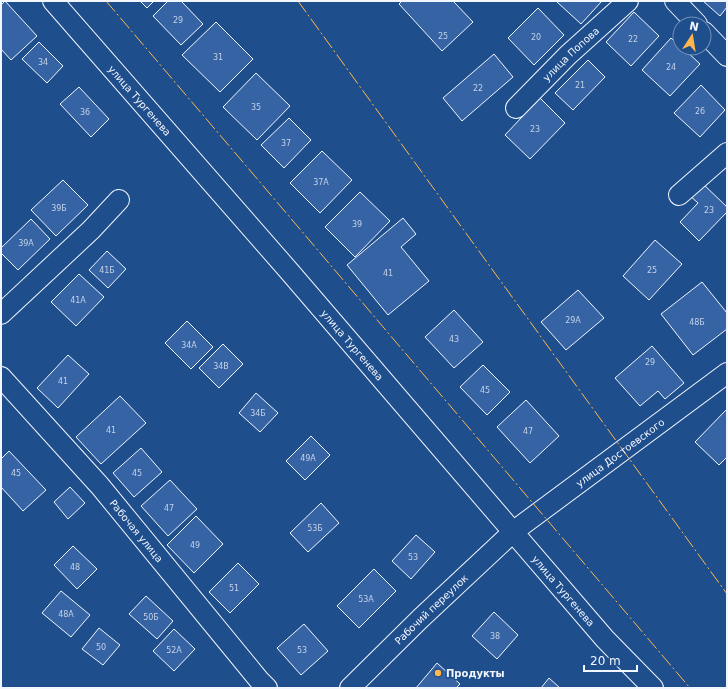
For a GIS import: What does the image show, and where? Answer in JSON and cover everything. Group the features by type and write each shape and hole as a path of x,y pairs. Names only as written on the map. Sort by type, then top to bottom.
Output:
{"street":[{"name":"улица Тургенева","path":"53,1 514,531 605,639 653,688"},
{"name":"улица Попова","path":"516,108 568,55 628,1"},
{"path":"675,1 689,16"},
{"path":"712,40 727,56"},
{"path":"679,195 727,153"},
{"path":"1,314 91,230 119,200"},
{"name":"улица Достоевского","path":"514,531 727,373"},
{"name":"Рабочая улица","path":"1,377 100,486 267,688"},
{"name":"Рабочий переулок","path":"350,688 421,618 514,531"}],"building":[{"path":"5,1 37,36 11,60 1,49 1,5"},
{"path":"140,1 154,1 147,8"},
{"path":"168,1 181,1 203,24 181,45 153,16"},
{"path":"402,1 453,1 473,22 442,51 399,4"},
{"path":"602,1 581,24 557,2"},
{"path":"703,1 727,1 727,7 720,16"},
{"path":"538,8 564,35 534,65 508,38"},
{"path":"634,12 659,36 631,66 606,42"},
{"path":"216,22 253,59 220,92 182,55"},
{"path":"671,38 672,56 692,56 700,64 670,96 642,70"},
{"path":"39,42 63,66 47,83 22,59"},
{"path":"494,54 513,77 462,121 443,98"},
{"path":"588,60 605,77 573,110 555,93"},
{"path":"256,73 290,106 257,140 223,107"},
{"path":"701,85 725,110 700,137 674,113"},
{"path":"79,87 109,119 91,137 60,104"},
{"path":"540,98 565,123 530,159 505,135"},
{"path":"289,118 311,140 284,168 261,145"},
{"path":"322,151 352,180 320,213 290,183"},
{"path":"63,180 88,205 56,236 31,210"},
{"path":"701,182 727,207 727,212 699,241 680,222 698,203 689,195"},
{"path":"360,192 390,221 355,257 325,227"},
{"path":"403,218 416,234 401,247 429,281 388,315 347,265"},
{"path":"31,219 50,239 18,270 1,253 1,248"},
{"path":"655,240 682,264 649,300 623,276"},
{"path":"107,251 126,269 108,288 89,270"},
{"path":"79,274 104,297 76,326 51,302"},
{"path":"702,282 727,313 727,329 693,355 661,314"},
{"path":"578,290 604,318 566,350 541,322"},
{"path":"454,310 483,342 454,368 425,337"},
{"path":"187,321 213,347 191,369 165,343"},
{"path":"223,344 243,364 219,388 199,368"},
{"path":"652,346 684,383 665,399 658,391 640,406 615,378"},
{"path":"68,355 89,374 58,408 37,388"},
{"path":"483,365 510,392 487,415 460,387"},
{"path":"256,393 278,413 260,432 239,413"},
{"path":"120,396 146,423 101,464 76,437"},
{"path":"526,400 559,436 530,463 497,427"},
{"path":"727,409 727,457 719,465 695,442"},
{"path":"311,436 330,455 305,480 286,461"},
{"path":"141,448 162,472 134,497 113,473"},
{"path":"9,451 46,490 23,511 1,487 1,459"},
{"path":"170,480 197,509 168,536 141,506"},
{"path":"70,487 85,503 68,519 54,502"},
{"path":"321,503 339,523 308,552 290,533"},
{"path":"196,516 223,544 194,573 167,545"},
{"path":"416,535 435,552 411,579 392,561"},
{"path":"73,546 97,569 77,589 54,565"},
{"path":"238,563 259,584 230,613 209,592"},
{"path":"374,569 396,591 359,628 337,606"},
{"path":"61,591 90,615 71,637 42,613"},
{"path":"146,596 173,621 157,639 129,614"},
{"path":"494,612 518,635 497,659 472,636"},
{"path":"304,624 328,651 301,675 277,648"},
{"path":"99,628 120,645 103,665 82,649"},
{"path":"174,629 195,649 174,671 153,651"},
{"name":"Продукты","path":"437,663 460,684 456,688 416,688"},
{"path":"549,678 560,688 541,688"}],"power":[{"path":"106,1 690,688"},
{"path":"298,1 727,594"}],"place":[{"name":"Продукты","path":"438,673"}]}
